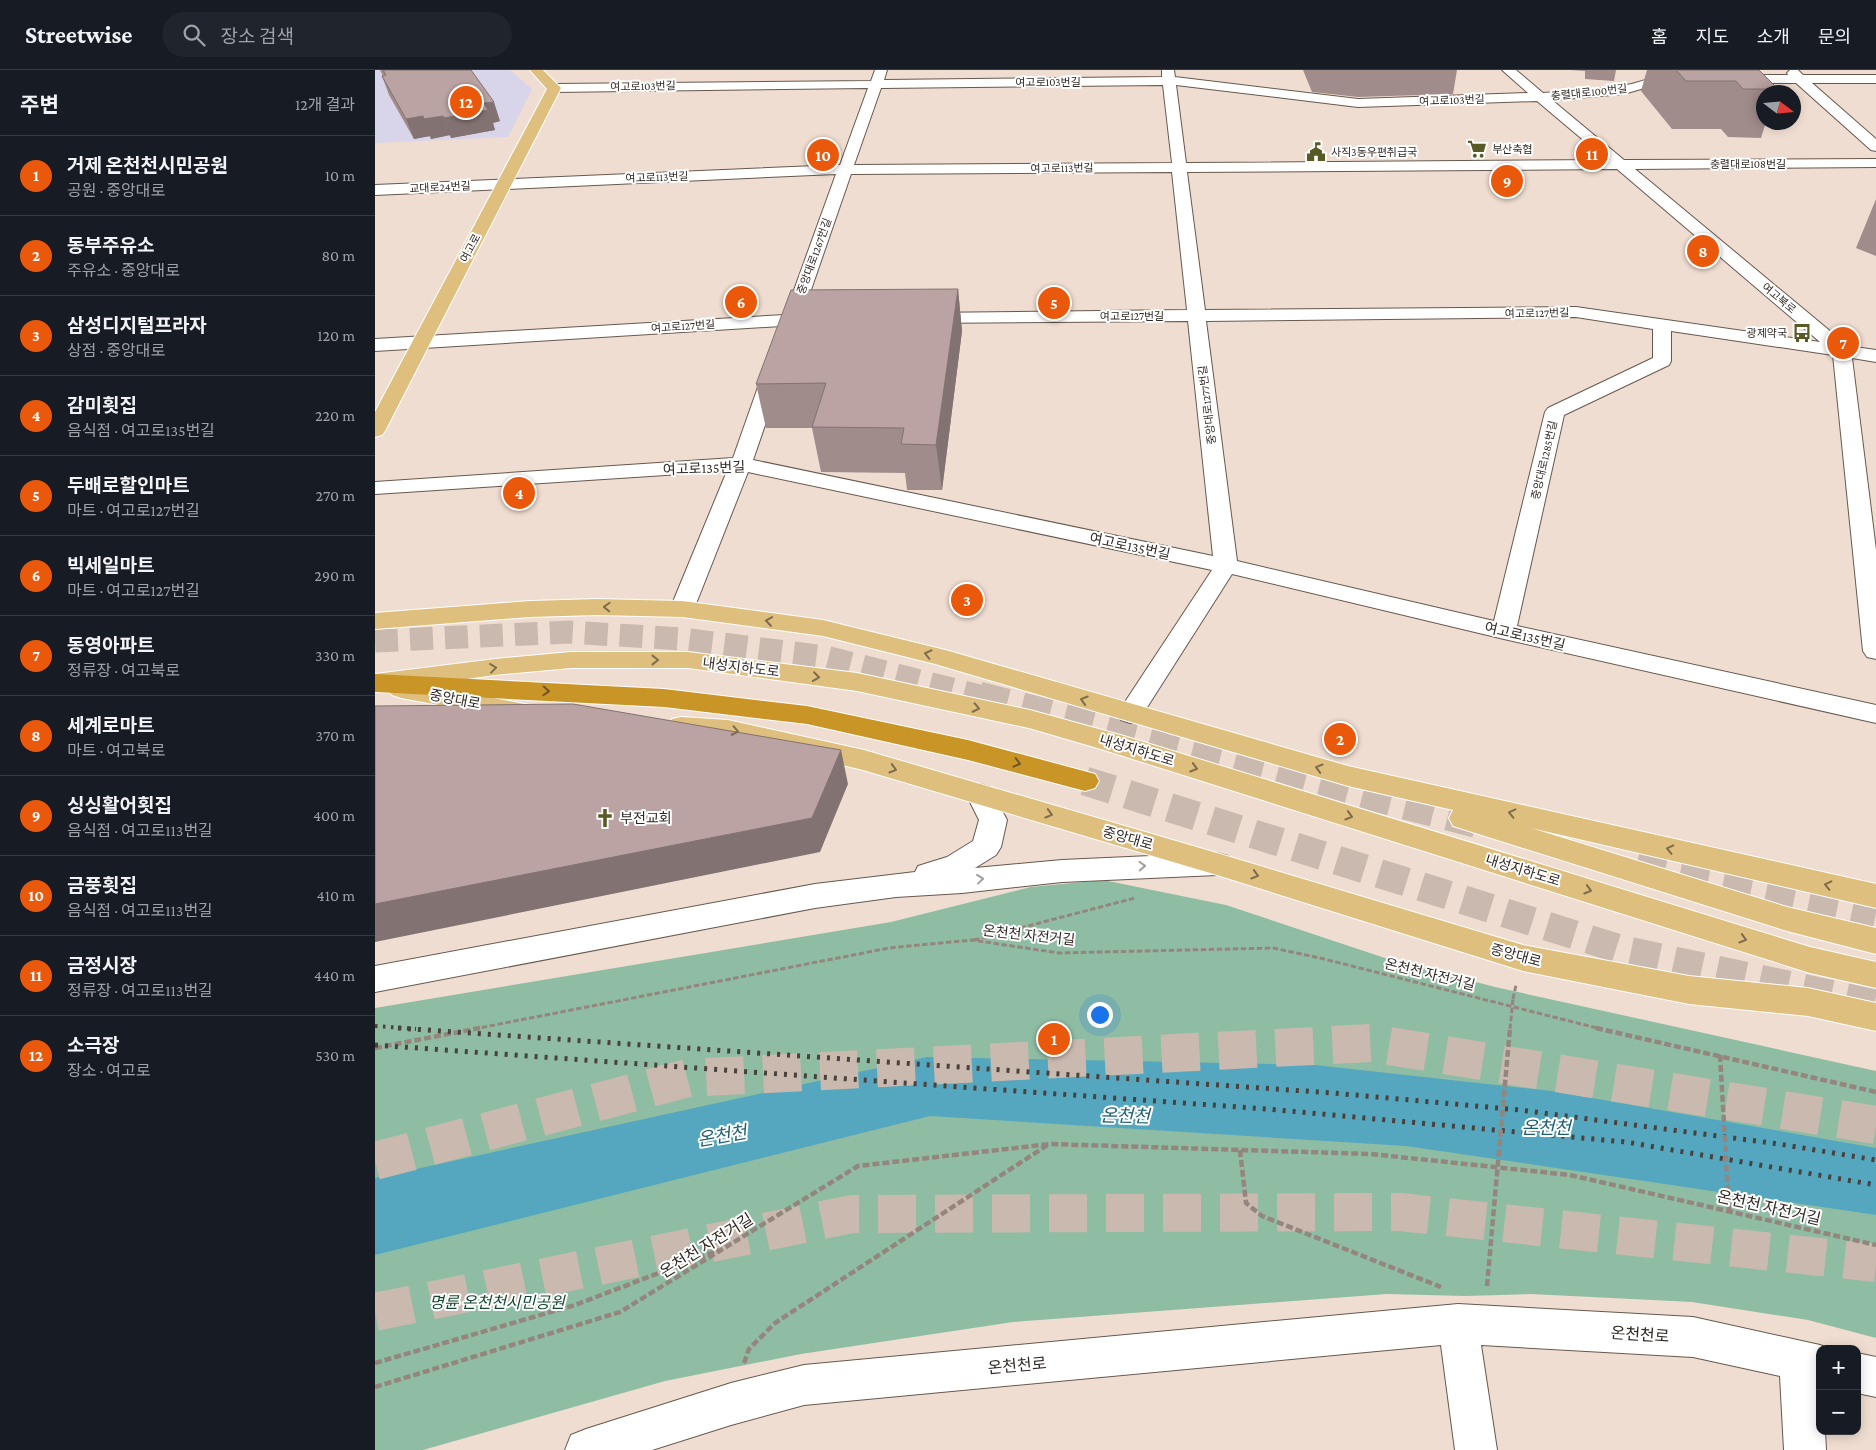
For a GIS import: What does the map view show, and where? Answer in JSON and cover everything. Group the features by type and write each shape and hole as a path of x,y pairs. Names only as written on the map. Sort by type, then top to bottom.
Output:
{"highway":[{"path":"375,683 665,698 807,716 968,750 1085,781"}],"main road":[{"path":"536,70 554,88"},
{"name":"여고로","path":"375,431 554,88"},
{"path":"375,621 578,607 682,609 823,628 941,657 1130,714 1348,776 1876,896"},
{"name":"내성지하도로","path":"375,683 495,667 571,660 688,660 857,682 1030,719 1114,743 1810,960 1876,975"},
{"name":"중앙대로","path":"375,683 533,713 728,730 864,760 1217,864 1523,958 1689,990 1808,1002 1876,1017"},
{"path":"1348,776 1446,813 1484,825 1787,919 1876,941"}],"street":[{"name":"여고북로","path":"1508,70 1842,351"},
{"path":"1640,70 1645,84"},
{"path":"1789,70 1876,147"},
{"name":"여고로103번길","path":"554,88 878,77 1168,76 1358,103 1541,97"},
{"name":"중앙대로1277번길","path":"1168,76 1226,566"},
{"name":"중앙대로1267번길","path":"682,609 741,464 878,77"},
{"name":"충렬대로100번길","path":"1541,97 1624,90 1660,79 1690,79"},
{"path":"1720,79 1876,79"},
{"name":"충렬대로108번길","path":"1621,164 1876,163"},
{"name":"여고로113번길","path":"504,183 845,170 1621,164"},
{"name":"교대로24번길","path":"375,190 504,183"},
{"name":"여고로127번길","path":"911,318 1575,312 1876,356"},
{"name":"여고로127번길","path":"375,345 831,318"},
{"name":"중앙대로1285번길","path":"1504,631 1555,412 1662,361 1662,324"},
{"path":"1842,351 1876,650"},
{"name":"여고로135번길","path":"375,488 741,464 1226,566 1504,631 1876,714"},
{"path":"1130,714 1226,566"},
{"path":"896,885 957,865 987,847 993,820 980,794"},
{"path":"375,979 815,896 896,885 962,881 1063,871 1217,864"},
{"path":"1458,1324 1476,1450"},
{"name":"온천천로","path":"586,1450 731,1404 804,1385 1458,1324 1693,1337 1809,1362"},
{"path":"1805,1450 1809,1362"},
{"path":"1861,1374 1876,1377"}],"path":[{"name":"온천천 자전거길","path":"375,1048 889,948 972,940 1136,897"},
{"name":"온천천 자전거길","path":"972,940 1059,953 1273,948 1321,958 1576,1023 1876,1092"},
{"path":"1487,1286 1513,999"},
{"path":"1720,1055 1729,1211"},
{"name":"온천천 자전거길","path":"375,1387 620,1312 858,1166 1050,1144 1371,1154 1569,1175 1876,1245"},
{"path":"731,1404 749,1349 775,1323 1050,1144"},
{"path":"1240,1150 1245,1202 1262,1216 1442,1287 1458,1324"},
{"path":"375,1362 575,1305 727,1247"}],"shaded area":[{"path":"375,70 510,70 532,89 508,137 375,143"}],"green space":[{"name":"명륜 온천천시민공원","path":"1103,880 1226,905 1391,960 1495,987 1876,1071 1876,1338 1808,1320 1692,1302 1531,1294 1466,1296 1387,1294 1013,1322 801,1354 665,1381 423,1450 375,1450 375,1008 891,922 1031,887"}],"water":[{"name":"온천천","path":"927,1057 1315,1065 1552,1091 1876,1148 1876,1215 1406,1146 930,1116 375,1255 375,1178"}],"building":[{"path":"383,70 471,70 494,102 484,103 488,110 444,118 443,116 424,119 423,116 406,119 382,76 386,75"},
{"path":"1676,70 1759,70 1774,85 1756,85 1756,89 1743,89 1736,81 1686,81"},
{"path":"958,289 936,445 901,444 904,428 812,427 826,383 756,384 791,290"},
{"name":"부전교회","path":"573,704 841,750 812,818 375,904 375,706"}],"tunnel":[{"path":"375,641 569,632 682,639 826,657 983,697"},
{"path":"979,696 1487,826"},
{"path":"1085,781 1623,950 1876,1004"},
{"path":"1637,864 1876,913"},
{"path":"375,1161 688,1078 1371,1043 1876,1125"},
{"path":"375,1312 852,1214 1400,1212 1876,1263"}],"railway":[{"path":"375,1026 416,1029"},
{"path":"398,1028 1333,1093 1520,1110 1779,1144 1876,1160"},
{"path":"375,1045 1267,1109 1626,1142 1876,1185"}],"place":[{"name":"소극장","path":"466,102"},
{"name":"부산축협","path":"1477,149"},
{"name":"사직3동우편취급국","path":"1316,152"},
{"name":"금정시장","path":"1592,154"},
{"name":"금풍횟집","path":"823,155"},
{"name":"싱싱활어횟집","path":"1507,181"},
{"name":"세계로마트","path":"1703,251"},
{"name":"빅세일마트","path":"741,302"},
{"name":"두배로할인마트","path":"1054,303"},
{"name":"광제약국","path":"1802,333"},
{"name":"동영아파트","path":"1843,343"},
{"name":"감미횟집","path":"519,493"},
{"name":"삼성디지털프라자","path":"967,600"},
{"name":"동부주유소","path":"1340,739"},
{"name":"부전교회","path":"605,818"},
{"name":"거제 온천천시민공원","path":"1054,1039"}]}
